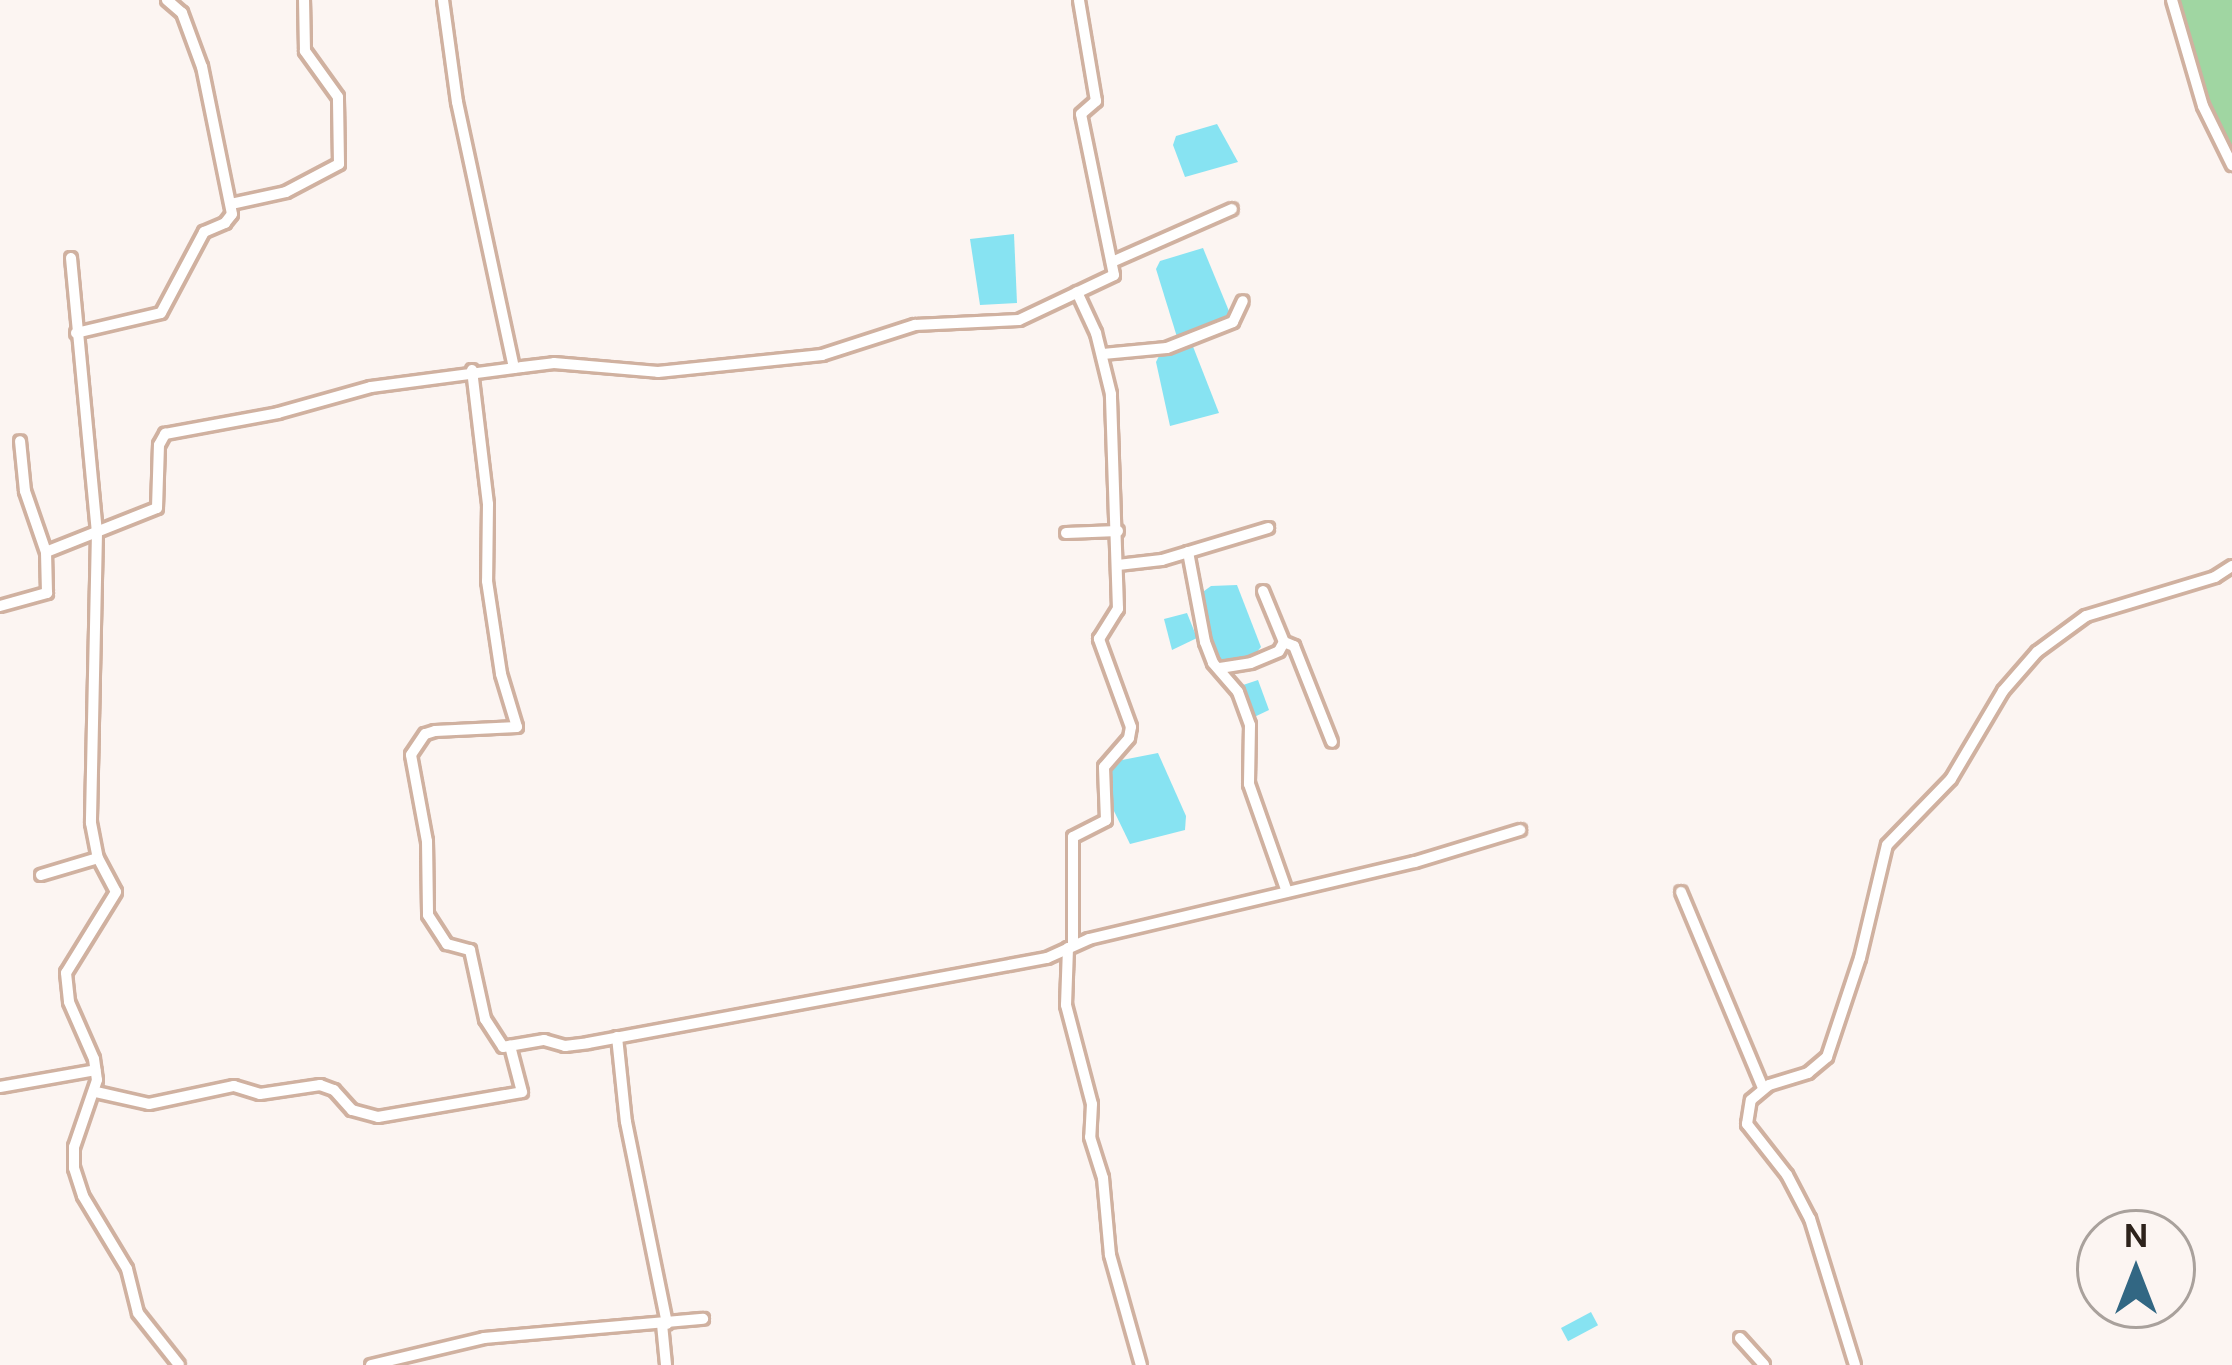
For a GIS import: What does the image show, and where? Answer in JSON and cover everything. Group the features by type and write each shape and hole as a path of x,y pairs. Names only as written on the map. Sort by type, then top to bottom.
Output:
{"street":[{"path":"76,333 161,313 204,232 229,220 231,204 202,67 182,14 167,0"},
{"path":"231,204 286,192 339,164 338,97 305,51 304,0"},
{"path":"443,0 457,102 514,368"},
{"path":"46,552 157,508 159,445 165,434 278,413 371,387 554,363 658,373 799,358 915,326 1019,320 1114,275 1081,114 1096,101 1079,0"},
{"path":"2173,0 2203,106 2232,164"},
{"path":"1112,262 1232,208"},
{"path":"71,259 96,530 90,769 98,858 116,892 71,961 65,982 96,1070 96,1092 74,1147 78,1183 122,1257 138,1313 179,1365"},
{"path":"1077,292 1103,354 1111,394 1117,615 1099,639 1130,727 1129,738 1104,767 1106,820 1073,837 1066,1005 1091,1104 1090,1137 1102,1178 1110,1255 1142,1365"},
{"path":"1103,354 1167,348 1233,322 1243,301"},
{"path":"473,373 488,504 490,600 501,674 517,727 435,731 425,734 411,755 428,841 428,915 447,944 470,950 485,1019 503,1048 544,1040 566,1046 1047,958 1070,946 1520,830"},
{"path":"0,606 44,596 46,552 25,491 20,441"},
{"path":"1118,565 1188,552 1268,528"},
{"path":"1066,533 1118,531"},
{"path":"1188,552 1201,632 1238,692 1250,725 1249,784 1287,892"},
{"path":"1855,1365 1810,1219 1787,1175 1747,1124 1747,1109 1763,1088 1808,1073 1827,1057 1860,958 1887,845 1951,778 2002,691 2037,652 2086,616 2215,577 2232,566"},
{"path":"1263,591 1284,642 1294,646 1332,742"},
{"path":"1220,668 1251,663 1279,651 1284,642"},
{"path":"41,875 98,858"},
{"path":"1681,892 1763,1088"},
{"path":"617,1037 626,1122 664,1324 666,1365"},
{"path":"96,1092 149,1104 234,1086 260,1094 320,1085 334,1090 352,1110 378,1117 522,1092 510,1046"},
{"path":"0,1087 96,1070"},
{"path":"371,1365 484,1338 703,1319"},
{"path":"1740,1338 1764,1365"}],"green space":[{"path":"2173,0 2232,0 2232,160 2223,151"}],"water":[{"path":"1217,124 1238,162 1185,177 1173,145 1176,136"},
{"path":"1014,234 1017,303 980,305 970,239"},
{"path":"1203,248 1231,316 1177,337 1156,269 1160,261"},
{"path":"1192,344 1219,413 1170,426 1156,362 1160,354"},
{"path":"1237,585 1261,647 1251,659 1218,664 1204,633 1200,594 1211,586"},
{"path":"1187,613 1197,638 1172,650 1164,619"},
{"path":"1258,680 1269,710 1250,719 1240,686"},
{"path":"1158,753 1186,816 1185,830 1130,844 1113,809 1107,769 1122,760"},
{"path":"1591,1312 1598,1325 1568,1341 1561,1328"}]}
